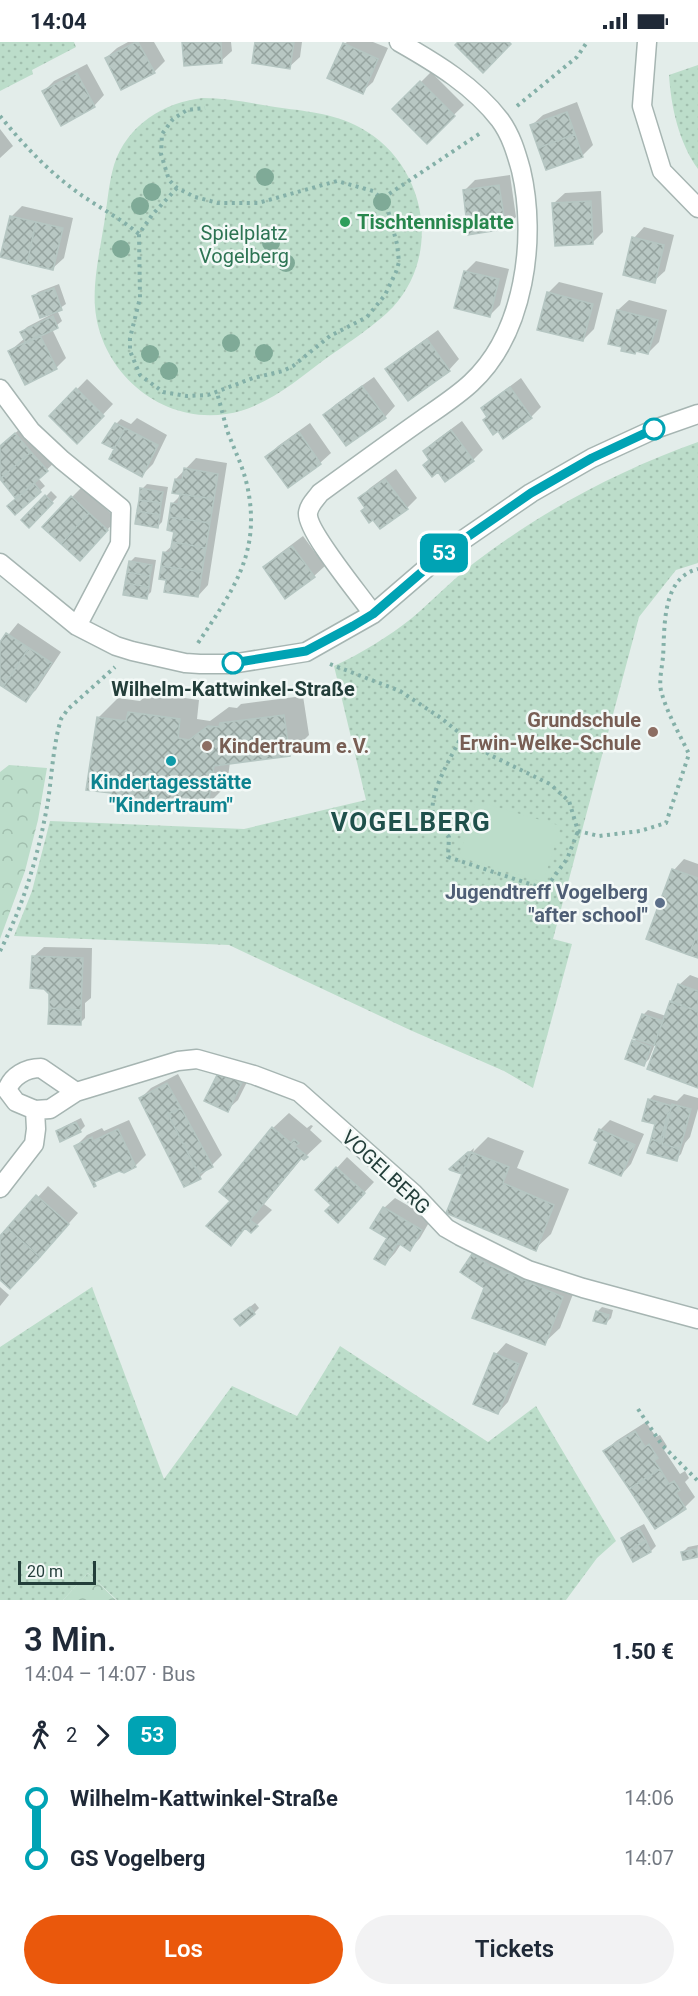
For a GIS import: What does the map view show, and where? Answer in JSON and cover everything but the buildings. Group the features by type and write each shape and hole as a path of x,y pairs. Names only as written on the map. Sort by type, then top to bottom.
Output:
{"street":[{"path":"373,614 316,536 308,516 311,505 320,494 471,383 493,357 515,309 527,261 529,224 525,188 514,146 500,120 467,85 399,42"},
{"path":"647,42 642,106 662,171 698,208"},
{"path":"0,389 31,430 62,460 121,508 120,544 77,626"},
{"path":"0,563 77,626 116,646 132,651 185,663 231,664 306,651 373,614 444,553 531,493 592,458 654,429 698,414"},
{"name":"VOGELBERG","path":"35,1110 50,1109 76,1092 178,1061 197,1059 254,1075 299,1092 413,1193 446,1228 460,1236 528,1270 583,1288 698,1319"},
{"path":"0,1188 34,1144 36,1129 35,1110 16,1102 7,1090 10,1081 24,1071 41,1068 76,1092"}],"path":[{"path":"177,188 152,215 139,234 140,298 131,329 129,351 140,375 163,392 187,396 217,393 253,378 293,366 330,336 371,314 385,295 398,267 397,244 386,203 373,191 337,181 258,202 237,204 195,198 177,188 169,180 161,154 162,134 173,119 187,110 205,108"},
{"path":"0,116 51,171 139,234"},
{"path":"383,198 411,180"},
{"path":"207,630 239,577 246,555 251,509 248,485 228,433 217,393"},
{"path":"578,831 599,836 640,831 666,823 689,754 661,692 664,618 669,598 677,582 690,571 698,569"},
{"path":"0,951 22,902 34,863 46,811 57,731 61,719 68,709 132,651"},
{"path":"306,651 334,666 400,691 441,718 490,755 550,784 568,801 578,831 567,859 546,889 448,857 449,837 434,820 434,793 462,735"},
{"path":"638,1409 663,1445 698,1481"}],"green space":[{"path":"0,42 74,42 76,47 32,70 33,74 0,91"},
{"path":"698,65 698,169 691,159 677,124 669,75"},
{"name":"Spielplatz Vogelberg","path":"203,98 318,113 359,127 381,142 399,162 412,184 419,209 422,234 418,260 409,285 393,307 379,320 293,384 268,399 241,411 202,415 179,411 157,402 138,389 122,372 108,353 99,331 95,288 110,181 120,151 138,127 161,110 189,100"},
{"path":"698,442 698,563 676,570 639,617 553,939 572,944 533,1088 504,1071 410,1030 229,945 14,936 32,891 50,821 244,829 366,800 334,666 394,632 474,563 526,526 609,479"},
{"path":"9,765 47,768 38,820 25,871 0,939 0,772"},
{"path":"476,801 561,826 543,882 459,857"},
{"path":"92,1287 164,1479 232,1386 297,1416 340,1346 488,1442 536,1406 616,1541 597,1558 566,1600 117,1600 88,1573 63,1600 0,1600 0,1347"},
{"path":"88,1573 116,1600 63,1600"}],"bus line":[{"name":"53","path":"233,663 306,651 353,626 373,614 444,553 531,493 592,458 654,429"}],"place":[{"name":"Tischtennisplatte","path":"345,222"},
{"name":"Wilhelm-Kattwinkel-Straße","path":"233,663"},
{"name":"Grundschule Erwin-Welke-Schule","path":"653,732"},
{"name":"Kindertraum e.V.","path":"207,746"},
{"name":"Kindertagesstätte \"Kindertraum\"","path":"171,761"},
{"name":"Jugendtreff Vogelberg \"after school\"","path":"660,903"}],"district":[{"name":"VOGELBERG","path":"411,822"}]}
